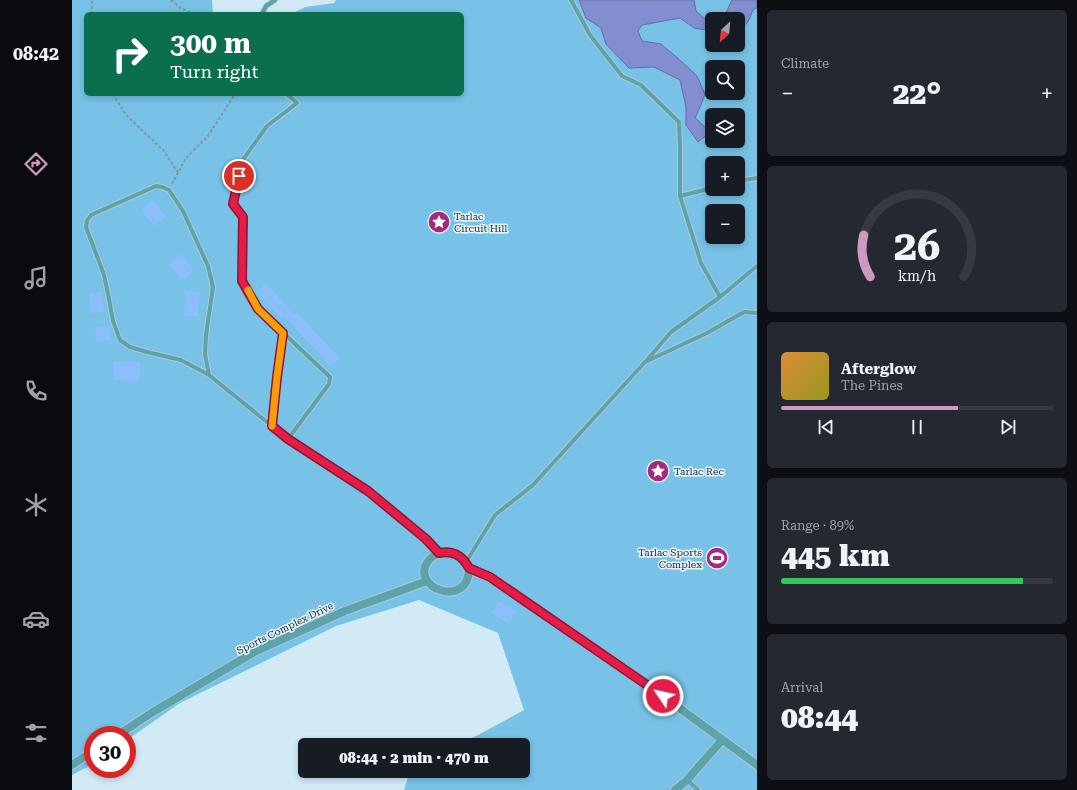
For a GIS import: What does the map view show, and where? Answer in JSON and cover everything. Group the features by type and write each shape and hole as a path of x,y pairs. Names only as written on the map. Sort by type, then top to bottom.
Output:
{"street":[{"path":"451,552 457,554 462,557 467,565 469,574 464,584 454,591 442,592 437,590 430,584 425,575 426,565 439,553 451,552"},
{"path":"467,565 501,584 663,696 757,765"},
{"name":"Sports Complex Drive","path":"132,726 256,651 345,611 427,580"},
{"path":"675,790 687,780 722,740"},
{"path":"72,765 84,757"}],"lane":[{"path":"263,12 266,6 275,0"},
{"path":"571,0 590,35 622,76 641,85 679,122 680,196 701,263 720,297"},
{"path":"288,439 329,384 330,377 258,309 242,281 243,217 233,204 242,161 267,126 297,103 289,96"},
{"path":"745,180 757,178"},
{"path":"209,375 205,348 213,287 208,266 183,211 169,190 156,186 91,215 87,220 86,227 104,275 110,299 113,321 120,340 130,347 181,360 209,375 288,439 368,491 426,539 439,553"},
{"path":"680,196 705,190"},
{"path":"467,565 495,515 532,486 671,332 720,297 757,266"},
{"path":"645,362 707,333 744,312 757,313"},
{"path":"272,426 283,333"},
{"path":"687,780 698,790"}],"path":[{"path":"92,0 92,12"},
{"path":"171,0 189,12"},
{"path":"114,96 126,114 164,151 178,173"},
{"path":"169,190 186,158 208,136 234,96"}],"shaded area":[{"path":"72,0 212,0 213,12 84,12 84,96 464,96 464,12 295,12 305,7 334,3 336,0 757,0 757,790 404,790 408,778 530,778 530,738 472,738 524,710 498,633 419,600 336,626 180,703 136,734 136,726 84,726 84,769 72,775"},
{"path":"579,0 694,0 696,11 705,18 705,30 694,28 680,18 642,25 638,31 642,41 661,44 697,76 705,94 695,118 705,127 705,136 698,142 686,125 686,107 680,80 654,67 629,68 606,44 601,28 586,18"},
{"path":"732,0 757,0 757,8 753,10 748,22 745,24 745,12 726,12"}],"building":[{"path":"152,200 166,216 154,226 141,210"},
{"path":"181,254 194,271 182,280 169,264"},
{"path":"265,283 295,315 297,313 340,358 330,366 284,316 281,318 257,292"},
{"path":"186,291 200,292 198,317 184,315"},
{"path":"102,292 104,312 91,313 89,293"},
{"path":"109,326 111,340 96,342 95,328"},
{"path":"114,361 140,362 139,381 114,380"},
{"path":"499,601 516,611 509,624 491,613"}],"slow traffic":[{"path":"248,290 258,309 283,333 272,426"}],"place":[{"name":"Tarlac Circuit Hill","path":"439,222"},
{"name":"Tarlac Rec","path":"658,471"},
{"name":"Tarlac Sports Complex","path":"717,558"}],"route":[{"path":"239,176 233,204 243,217 242,281 258,309 283,333 272,426 288,439 368,491 426,539 439,553 451,552 462,557 469,568 490,577 663,696"}]}
